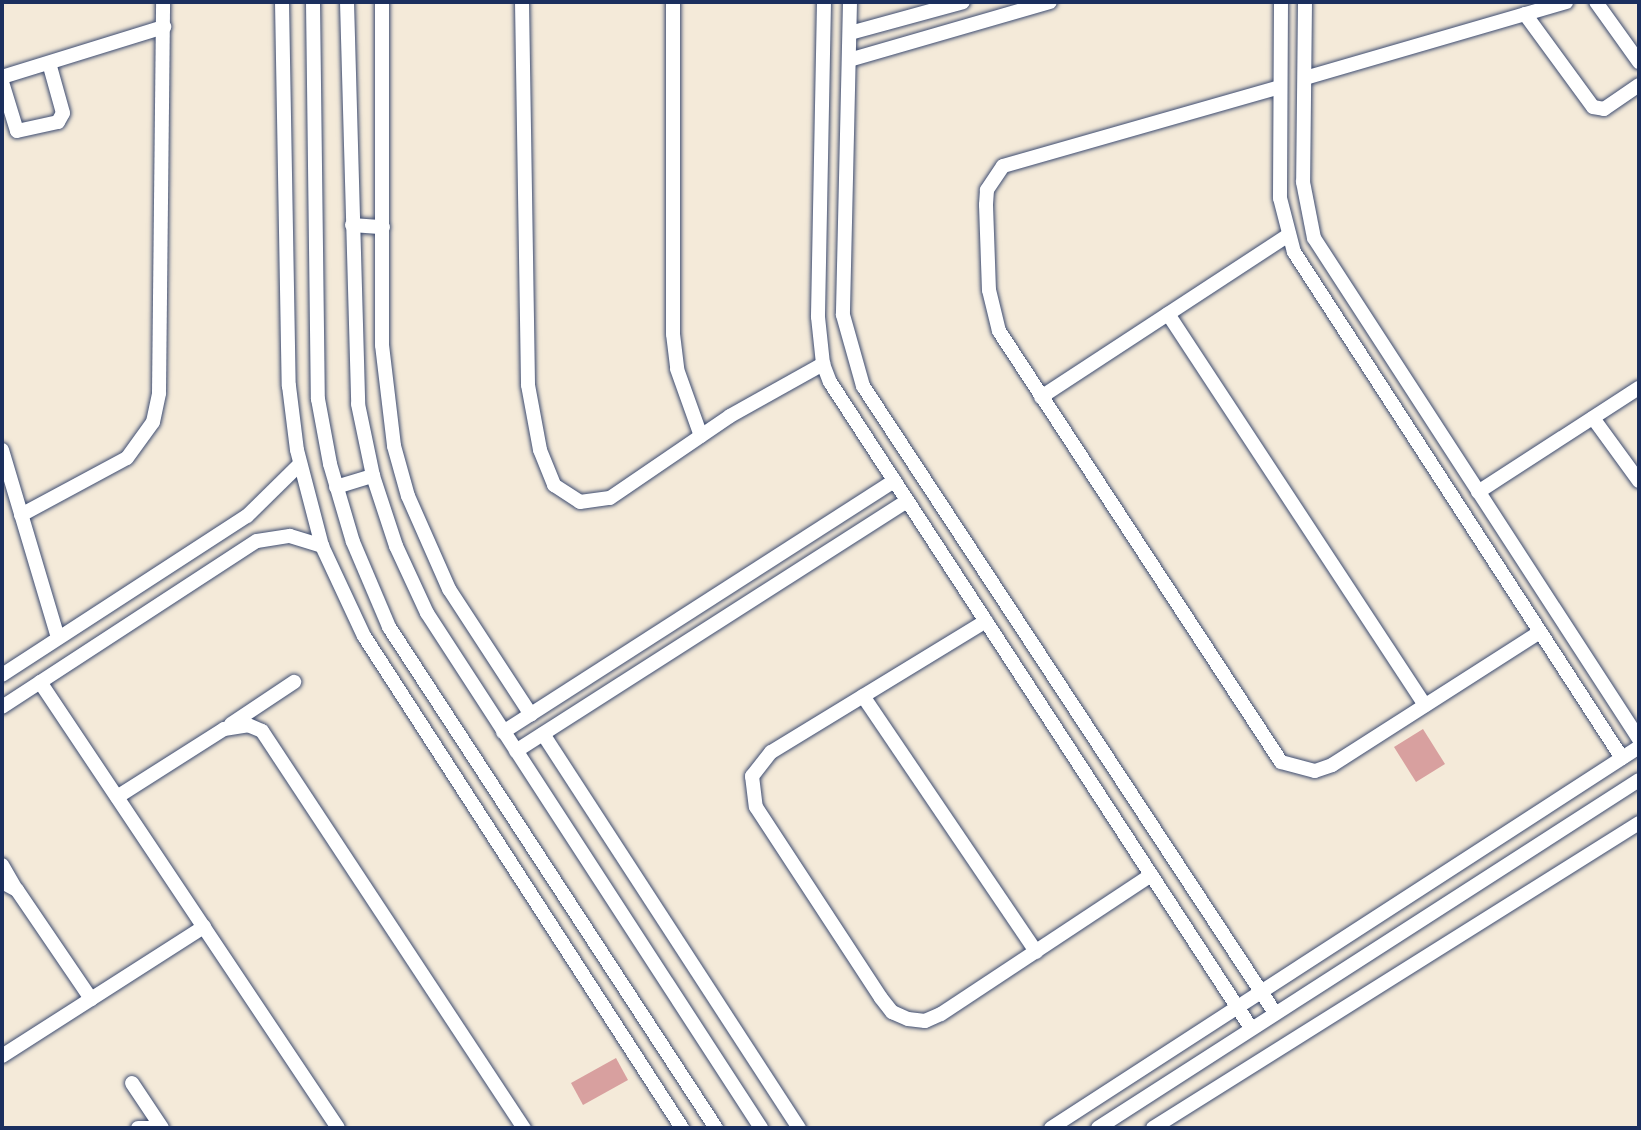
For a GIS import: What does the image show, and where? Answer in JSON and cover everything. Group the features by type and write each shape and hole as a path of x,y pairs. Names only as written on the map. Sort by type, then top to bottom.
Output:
{"street":[{"path":"21,515 127,458 153,422 159,393 163,2"},
{"path":"282,2 289,386 300,464 322,546 348,607 382,664 682,1128"},
{"path":"313,2 318,399 336,487 365,575 389,627 716,1128"},
{"path":"347,2 358,404 373,476 396,546 427,613 761,1128"},
{"path":"382,2 385,396 408,496 449,589 531,715"},
{"path":"522,2 528,385 548,471 565,496 595,503 610,498 701,436 823,364"},
{"path":"673,2 673,334 684,392 701,436"},
{"path":"824,2 818,317 823,364 841,401 1251,1028"},
{"path":"850,2 844,315 847,339 863,386 1275,1013"},
{"path":"850,33 963,2"},
{"path":"849,60 1050,2"},
{"path":"1281,2 1280,198 1287,236 1348,335 1622,758"},
{"path":"1306,2 1308,220 1323,255 1639,739"},
{"path":"1305,78 1566,2"},
{"path":"1596,2 1639,62"},
{"path":"1525,14 1592,107 1604,110 1639,85"},
{"path":"2,77 164,27"},
{"path":"2,82 17,131 58,122 63,113 49,63"},
{"path":"1280,87 1017,159 993,177 986,205 992,311 999,331 1281,762 1315,771 1332,765 1540,632"},
{"path":"352,225 383,226"},
{"path":"1041,397 1287,236"},
{"path":"1168,314 1425,705"},
{"path":"1348,335 1367,322"},
{"path":"1478,492 1639,388"},
{"path":"1593,418 1639,481"},
{"path":"2,450 58,638"},
{"path":"2,675 247,516 300,464"},
{"path":"336,487 373,476"},
{"path":"503,732 894,481"},
{"path":"516,751 907,501"},
{"path":"2,707 257,541 290,536 322,546"},
{"path":"948,563 970,548"},
{"path":"985,621 759,762 751,792 756,807 881,998 900,1016 925,1021 1152,875"},
{"path":"40,682 338,1128"},
{"path":"117,797 294,682"},
{"path":"863,696 1036,952"},
{"path":"224,729 247,725 268,736 524,1128"},
{"path":"543,734 799,1128"},
{"path":"1051,1128 1260,990 1639,747"},
{"path":"1098,1128 1639,780"},
{"path":"1153,1128 1639,822"},
{"path":"2,865 91,999"},
{"path":"2,882 17,890"},
{"path":"2,1056 204,927"},
{"path":"132,1083 162,1128"},
{"path":"138,1128 155,1128"}],"building":[{"path":"1423,729 1445,764 1416,782 1394,747"},
{"path":"616,1058 628,1080 583,1105 571,1083"}]}
